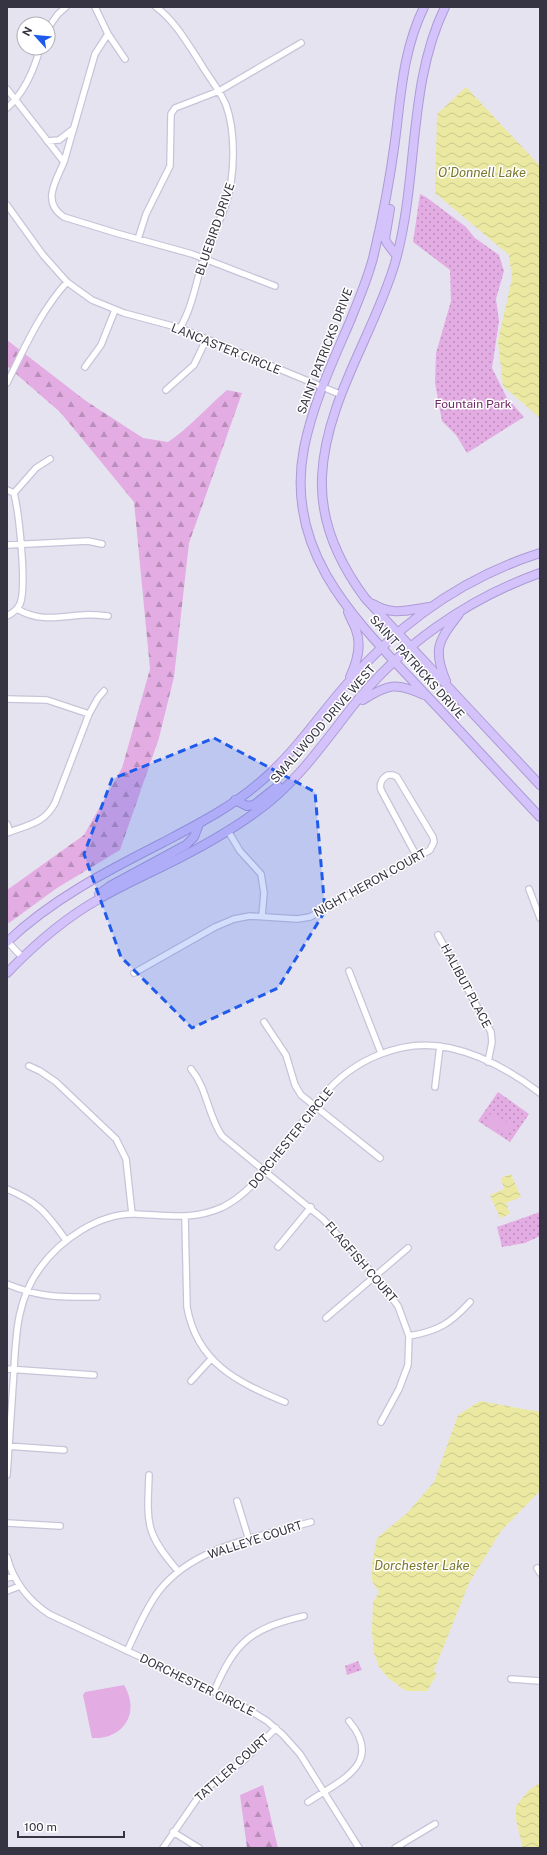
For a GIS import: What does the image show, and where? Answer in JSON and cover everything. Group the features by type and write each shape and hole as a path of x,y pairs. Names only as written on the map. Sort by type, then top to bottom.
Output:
{"main road":[{"name":"SAINT PATRICKS DRIVE","path":"424,7 417,21 407,52 400,92 390,180 374,257 361,294 313,414 304,451 301,480 302,504 307,532 314,552 329,583 347,607 381,646 540,817"},
{"name":"SAINT PATRICKS DRIVE","path":"445,7 426,60 418,110 406,211 396,255 381,302 329,430 323,460 322,494 326,519 334,546 353,582 365,598 411,648 540,785"},
{"path":"390,180 394,186 385,239 396,255"},
{"name":"SMALLWOOD DRIVE WEST","path":"7,941 21,928 80,886 199,824 259,783 308,732 346,685 381,646 397,632 462,586 497,568 540,552"},
{"name":"SMALLWOOD DRIVE WEST","path":"7,973 22,957 72,916 100,898 183,856 228,831 258,812 288,784 326,741 353,706 411,648 463,610 504,587 540,573"},
{"path":"365,598 379,607 398,612 432,606"},
{"path":"346,685 356,664 359,646 356,630 347,607"},
{"path":"448,686 439,664 439,649 445,631 463,610"},
{"path":"353,706 381,689 396,686 407,688 428,697"},
{"path":"235,800 247,806 254,805 308,761"},
{"path":"72,916 110,886 186,845 194,837 199,824"}],"street":[{"path":"56,17 66,7"},
{"path":"95,7 108,34 125,59"},
{"name":"BLUEBIRD DRIVE","path":"156,7 167,17 186,40 219,91 230,118 234,172 226,204 204,258 192,300 180,328"},
{"path":"108,34 95,54 64,162 53,189 52,202 55,210 64,217 204,258 274,286"},
{"path":"138,239 146,214 170,166 172,114 175,108 219,91 301,43"},
{"path":"7,108 15,101 28,81 37,56"},
{"path":"7,89 64,162"},
{"path":"47,141 59,140 72,130"},
{"name":"LANCASTER CIRCLE","path":"7,205 43,255 67,282 92,300 115,310 180,328 342,395"},
{"path":"7,383 36,324 55,295 67,282"},
{"path":"85,367 101,345 115,310"},
{"path":"166,390 194,365 206,340"},
{"path":"7,616 17,609 22,598 21,544 14,493 36,468 50,459"},
{"path":"7,490 14,493"},
{"path":"7,545 88,541 102,544"},
{"path":"17,609 32,617 42,618 84,615 108,616"},
{"path":"7,824 8,833 35,823 48,814 54,803 89,714 98,698 104,691"},
{"path":"7,699 47,700 89,714"},
{"name":"NIGHT HERON COURT","path":"134,973 225,922 242,917 262,916 297,919 310,917 432,849 435,840 397,777 391,774 381,781 380,787 417,857"},
{"path":"228,831 240,851 261,874 264,893 262,916"},
{"path":"529,889 540,918"},
{"name":"HALIBUT PLACE","path":"438,935 489,1028 492,1042 488,1062"},
{"path":"7,941 22,957"},
{"path":"349,971 381,1053"},
{"path":"264,1022 286,1055 298,1091 315,1107 380,1158"},
{"path":"435,1087 440,1046"},
{"name":"DORCHESTER CIRCLE","path":"7,1475 18,1326 26,1292 44,1263 66,1240 98,1222 132,1214 185,1217 205,1214 230,1203 249,1190 332,1085 345,1074 381,1053 408,1047 440,1046 465,1052 519,1078 540,1093"},
{"path":"28,1066 56,1082 116,1139 126,1159 132,1214"},
{"name":"FLAGFISH COURT","path":"191,1069 202,1084 213,1120 222,1136 311,1207 336,1232 375,1276 398,1306 409,1336 408,1365 399,1389 381,1422"},
{"path":"7,1189 23,1196 40,1207 66,1240"},
{"path":"278,1247 311,1207"},
{"path":"185,1217 188,1314 198,1342 211,1360 226,1373 261,1392 285,1402"},
{"path":"326,1318 408,1248"},
{"path":"7,1284 26,1292 54,1297 97,1297"},
{"path":"409,1336 427,1333 442,1328 454,1319 470,1302"},
{"path":"191,1381 211,1360"},
{"path":"7,1369 94,1375"},
{"path":"8,1446 64,1450"},
{"path":"149,1476 148,1514 151,1531 157,1546 178,1571"},
{"path":"237,1501 249,1540"},
{"name":"WALLEYE COURT","path":"128,1651 152,1601 164,1585 178,1571 210,1553 311,1522"},
{"path":"7,1523 60,1526"},
{"name":"DORCHESTER CIRCLE","path":"7,1557 14,1576 20,1586 34,1603 49,1614 248,1708 276,1728 300,1754 359,1848"},
{"path":"7,1578 14,1576"},
{"path":"7,1591 20,1586"},
{"path":"214,1691 229,1660 236,1649 247,1638 282,1621 304,1616"},
{"path":"511,1679 540,1681"},
{"path":"308,1802 352,1773 362,1759 362,1748 359,1735 349,1722"},
{"name":"TATTLER COURT","path":"163,1848 199,1796 212,1784 244,1760 276,1728"},
{"path":"395,1848 435,1824"},
{"path":"174,1832 199,1848"}],"highlighted area":[{"path":"214,738 315,792 325,911 278,988 192,1028 121,957 84,854 112,779"}],"green space":[{"name":"Fountain Park","path":"420,194 466,227 475,238 499,255 504,271 496,299 499,321 492,368 507,398 524,417 467,453 456,435 442,421 435,383 436,353 451,301 450,270 413,242"},
{"path":"7,340 86,401 143,438 168,442 227,390 242,393 189,543 174,677 159,738 120,850 57,888 9,923 7,921 7,890 84,835 122,768 150,669 134,502 60,412 7,366"},
{"path":"498,1092 529,1114 510,1142 478,1121"},
{"path":"492,1112 513,1126 506,1136 485,1121"},
{"path":"540,1212 540,1236 525,1243 502,1247 497,1227"},
{"path":"358,1661 362,1670 347,1675 345,1666"},
{"path":"124,1685 129,1695 131,1705 130,1715 126,1723 112,1734 92,1738 83,1695 85,1692"},
{"path":"263,1785 278,1848 247,1848 240,1795"}],"water":[{"name":"O'Donnell Lake","path":"466,87 540,166 540,418 503,386 498,341 512,278 509,255 435,193 437,114"},
{"path":"511,1174 521,1197 506,1203 510,1214 500,1218 490,1195 504,1189 501,1178"},
{"name":"Dorchester Lake","path":"480,1401 540,1412 540,1491 501,1531 469,1583 435,1666 434,1671 437,1674 427,1691 406,1691 388,1678 379,1667 374,1653 372,1631 373,1602 379,1592 372,1581 372,1564 377,1538 407,1513 434,1482 458,1415"},
{"path":"540,1783 540,1848 523,1848 516,1820 516,1806 529,1790"}]}
